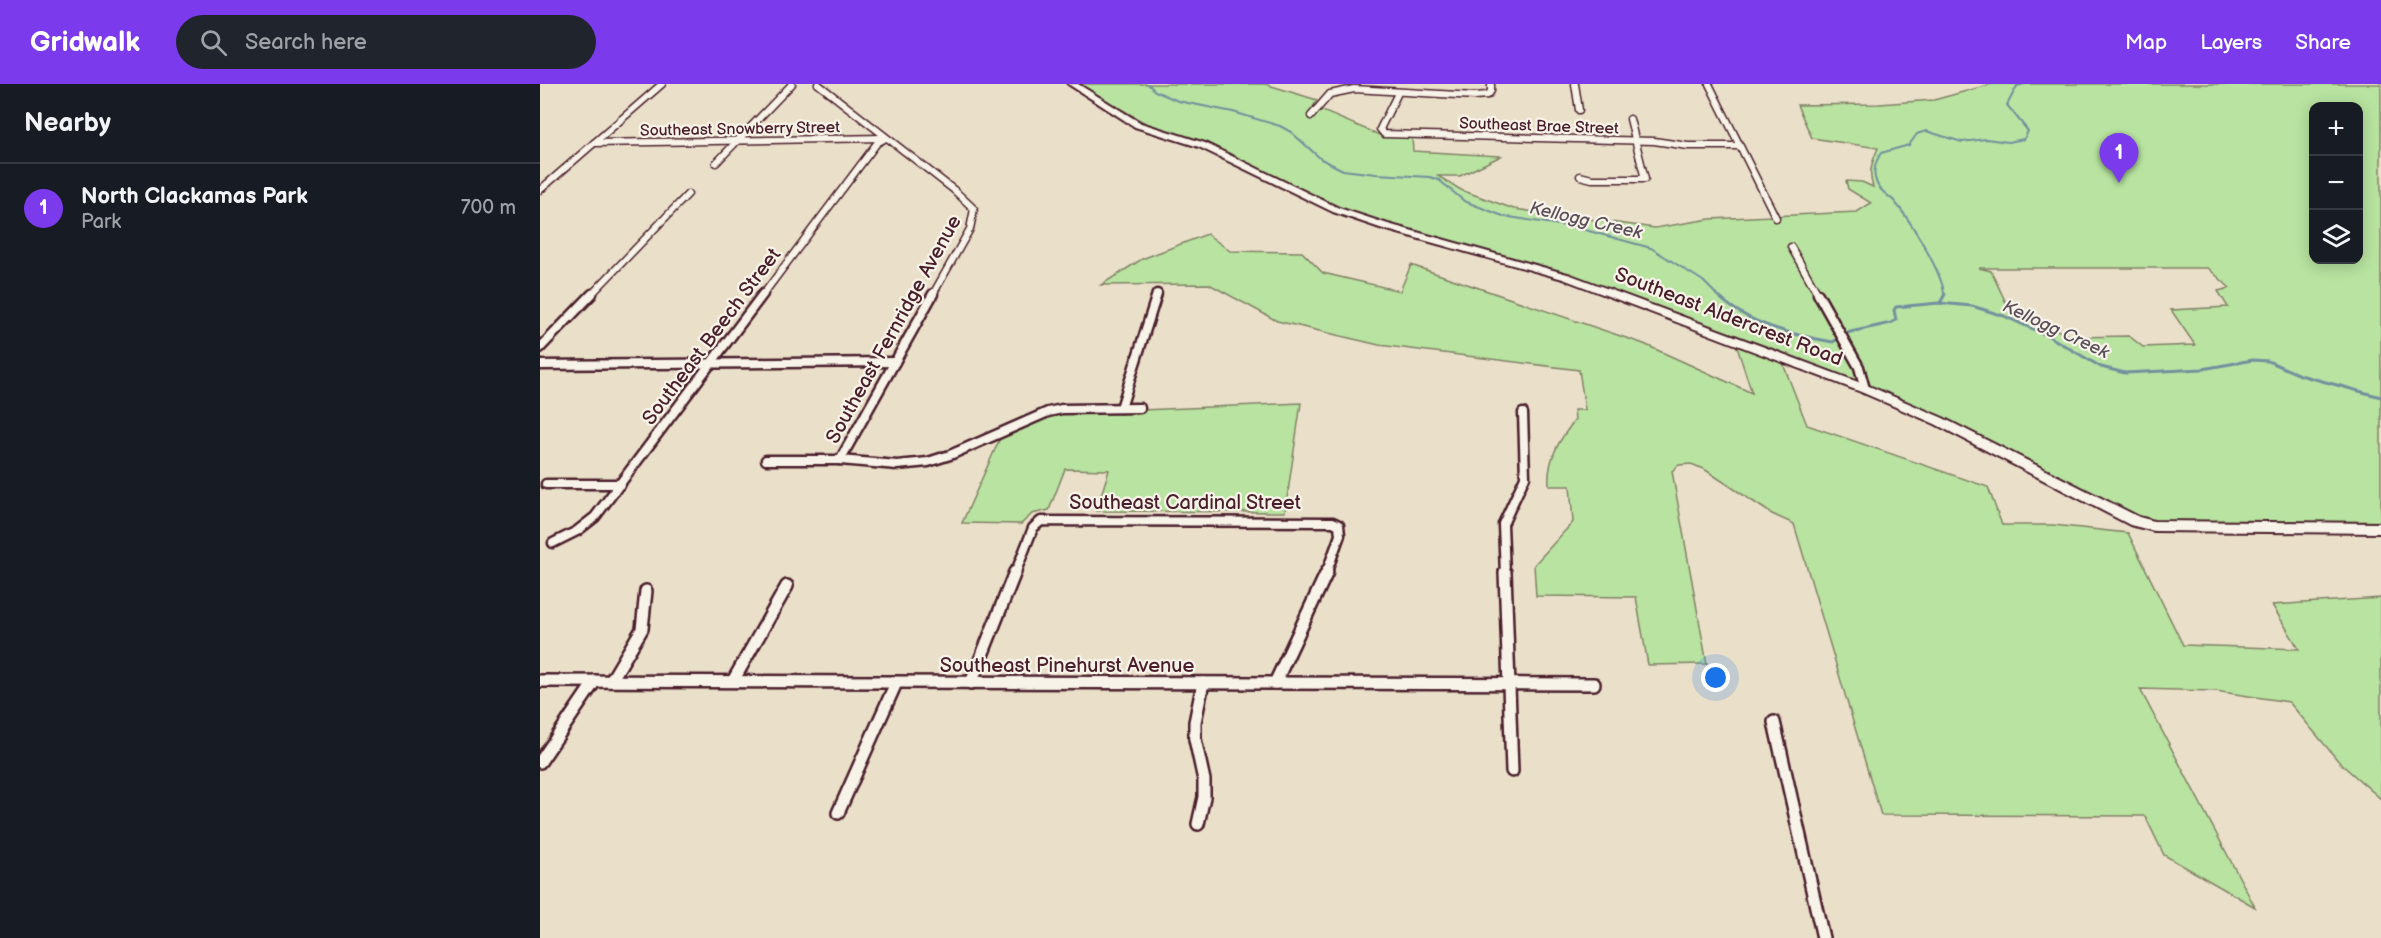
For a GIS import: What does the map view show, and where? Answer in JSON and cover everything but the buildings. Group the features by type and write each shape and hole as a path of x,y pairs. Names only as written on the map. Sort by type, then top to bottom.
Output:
{"street":[{"path":"540,190 662,84"},
{"path":"716,163 792,84"},
{"path":"818,84 886,138"},
{"name":"Southeast Aldercrest Road","path":"1072,84 1138,125 1202,145 1336,210 1384,226 1567,277 1865,389 1939,421 2077,493 2145,524 2246,528 2381,528"},
{"path":"1311,116 1326,97 1334,92 1365,89 1398,93 1488,95 1491,91 1491,84"},
{"path":"1575,84 1579,110"},
{"path":"1709,84 1776,218"},
{"name":"Southeast Brae Street","path":"1398,93 1380,129 1384,134 1739,146"},
{"path":"1580,176 1592,179 1645,179 1630,119"},
{"name":"Southeast Snowberry Street","path":"594,144 886,138"},
{"name":"Southeast Fernridge Avenue","path":"840,460 970,229 975,213 954,190 886,138"},
{"name":"Southeast Beech Street","path":"553,543 578,531 595,517 716,354 878,143 886,138"},
{"path":"540,348 688,194"},
{"path":"1791,247 1847,344 1862,374 1865,389"},
{"path":"1122,408 1157,294"},
{"path":"540,365 895,362"},
{"path":"766,460 840,460 897,465 928,462 950,456 1048,412 1140,408"},
{"path":"1512,771 1503,524 1525,477 1523,413"},
{"path":"546,484 621,484"},
{"name":"Southeast Cardinal Street","path":"971,683 1033,528 1041,521 1051,519 1325,521 1339,525 1340,535 1334,556 1275,683"},
{"path":"733,681 787,586"},
{"path":"612,681 642,629 646,591"},
{"name":"Southeast Pinehurst Avenue","path":"540,681 1594,684"},
{"path":"540,762 595,681"},
{"path":"838,813 896,683"},
{"path":"1198,824 1204,797 1204,780 1195,739 1195,722 1203,683"},
{"path":"1774,722 1823,938"}],"green space":[{"path":"1076,84 1265,84 1317,100 1313,107 1384,137 1412,137 1413,151 1501,156 1460,176 1438,176 1461,190 1514,209 1655,228 1710,219 1857,212 1871,203 1848,189 1846,181 1862,182 1873,187 1871,168 1878,148 1812,138 1797,105 1879,104 1934,100 1992,84 2381,84 2381,524 2157,523 2137,519 1939,417 1659,307 1561,272 1354,215 1193,140 1154,128","holes":["1979,268 2208,268 2230,288 2218,291 2228,307 2171,310 2195,345 2143,347 2129,336 2072,337 2008,307 1991,271"]},
{"path":"1207,234 1230,251 1302,252 1323,273 1400,291 1411,265 1644,344 1752,393 1736,344 1782,361 1807,425 1988,487 2002,525 2053,525 2128,533 2183,645 2299,649 2272,605 2381,598 2381,799 2340,763 2289,702 2215,691 2140,689 2255,907 2164,855 2145,816 1881,815 1794,524 1772,514 1704,469 1691,464 1679,465 1672,471 1707,664 1648,665 1636,597 1536,596 1534,565 1573,522 1570,486 1549,486 1549,476 1555,450 1575,420 1574,410 1585,410 1579,370 1379,345 1277,321 1209,284 1101,285 1142,259"},
{"path":"1301,403 1285,512 1096,511 1109,470 1065,469 1049,510 1032,514 1021,524 962,523 1001,436 1050,414"}],"waterway":[{"name":"Kellogg Creek","path":"1148,84 1155,91 1178,101 1233,112 1280,126 1291,132 1321,159 1343,170 1430,177 1439,180 1464,201 1503,216 1578,228 1651,248 1703,281 1716,294"},
{"path":"1944,296 1939,275 1916,233 1894,201 1875,180 1877,160 1881,153 1909,145 1917,134 1926,131 1962,142 1986,139 2008,142 2024,139 2028,131 2007,105 2017,86 2025,84"},
{"name":"Kellogg Creek","path":"1716,294 1755,321 1786,332 1833,342 1846,333 1891,323 1896,320 1894,310 1896,307 1939,303 1972,306 2004,316 2050,337 2101,367 2125,373 2202,369 2253,360 2268,361 2300,375 2381,397"},
{"name":"Kellogg Creek","path":"1940,303 1944,296"}],"place":[{"name":"North Clackamas Park","path":"2119,183"}]}
